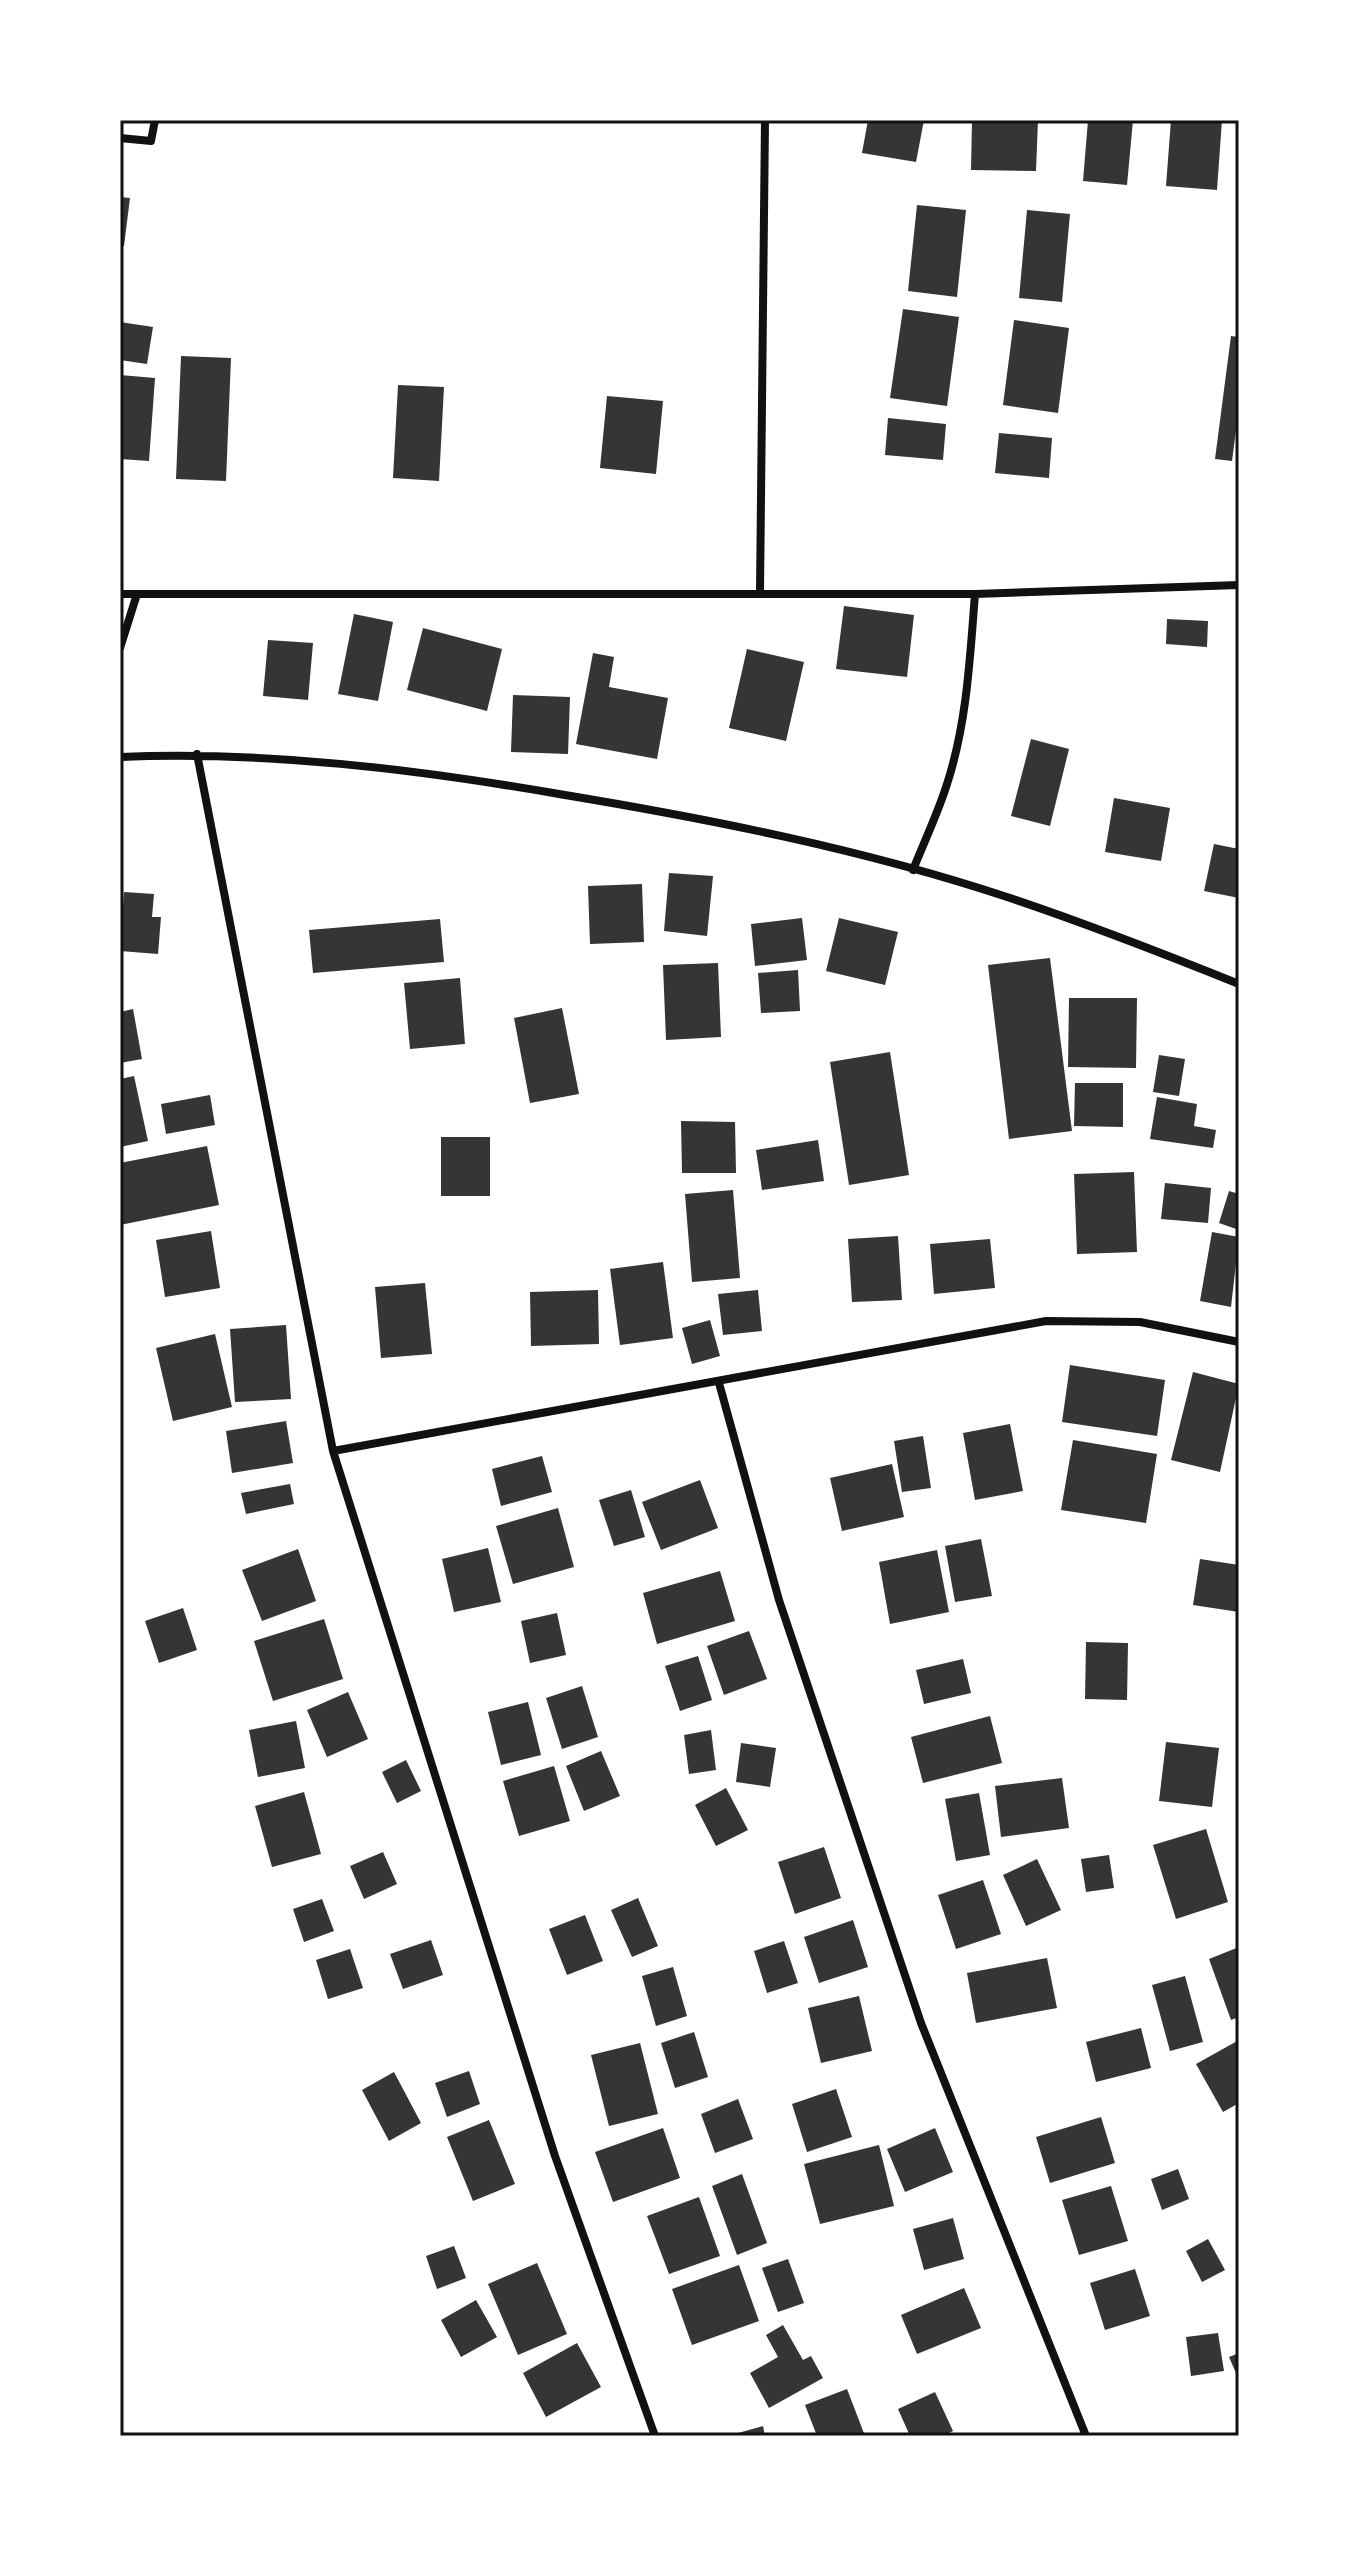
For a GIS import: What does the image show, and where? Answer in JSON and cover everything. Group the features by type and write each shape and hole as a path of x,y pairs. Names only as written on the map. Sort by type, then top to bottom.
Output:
{"street":[{"path":"120,138 151,141 155,120"},
{"path":"760,592 765,120"},
{"path":"120,594 975,594 1239,585"},
{"path":"120,648 137,594"},
{"path":"913,870 947,783 957,740 967,695 975,594"},
{"path":"197,754 333,1451 555,2156 655,2436"},
{"path":"120,757 197,754 419,771 499,783 798,840 1020,901 1239,984"},
{"path":"333,1451 1046,1321 1140,1322 1239,1342"},
{"path":"719,1383 779,1600 921,2023 1086,2436"}],"building":[{"path":"868,120 924,120 916,162 862,153"},
{"path":"972,120 1038,120 1036,171 971,170"},
{"path":"1088,120 1133,120 1127,185 1083,181"},
{"path":"1171,120 1222,120 1217,190 1166,186"},
{"path":"120,197 130,198 124,246 120,246"},
{"path":"917,205 966,210 957,297 908,291"},
{"path":"1027,210 1070,214 1062,302 1019,298"},
{"path":"903,309 959,317 947,406 890,398"},
{"path":"1014,320 1069,328 1058,413 1003,405"},
{"path":"120,322 153,327 147,364 120,360"},
{"path":"1231,336 1239,337 1239,407 1232,461 1215,459"},
{"path":"181,356 231,358 226,481 176,479"},
{"path":"120,375 155,378 149,461 120,459"},
{"path":"398,385 444,387 439,481 393,478"},
{"path":"607,396 663,401 656,474 600,468"},
{"path":"888,418 946,424 943,460 885,455"},
{"path":"999,433 1052,438 1049,478 995,473"},
{"path":"844,606 914,615 907,677 836,669"},
{"path":"354,614 393,622 378,701 338,694"},
{"path":"1167,619 1208,621 1207,647 1166,644"},
{"path":"423,628 502,649 487,711 407,690"},
{"path":"268,640 313,643 308,700 263,696"},
{"path":"747,649 804,662 786,741 729,728"},
{"path":"593,653 614,657 609,687 668,698 657,759 576,744"},
{"path":"513,695 570,697 568,754 511,752"},
{"path":"1031,739 1069,749 1050,826 1011,816"},
{"path":"1114,798 1170,808 1161,861 1105,852"},
{"path":"1214,844 1239,849 1239,898 1204,891"},
{"path":"669,873 713,876 707,936 664,931"},
{"path":"642,884 644,942 590,944 588,886"},
{"path":"124,892 154,894 152,917 161,917 158,954 120,951"},
{"path":"802,918 807,960 755,966 751,924"},
{"path":"839,918 898,932 885,985 826,971"},
{"path":"440,919 444,962 313,973 309,930"},
{"path":"1050,958 1072,1131 1009,1139 988,965"},
{"path":"718,963 721,1037 666,1040 663,965"},
{"path":"798,970 800,1011 761,1013 758,973"},
{"path":"460,978 465,1044 410,1049 404,983"},
{"path":"1069,998 1137,998 1136,1068 1068,1067"},
{"path":"562,1008 579,1094 530,1103 514,1018"},
{"path":"133,1009 142,1059 120,1063 120,1012"},
{"path":"890,1052 909,1175 849,1185 830,1062"},
{"path":"1159,1055 1185,1059 1179,1096 1153,1092"},
{"path":"134,1076 148,1141 120,1147 120,1079"},
{"path":"1075,1083 1123,1083 1123,1127 1074,1126"},
{"path":"210,1095 215,1125 166,1134 161,1104"},
{"path":"1157,1097 1197,1104 1194,1126 1216,1130 1213,1148 1150,1139"},
{"path":"681,1121 735,1122 736,1173 682,1173"},
{"path":"441,1137 490,1137 490,1196 441,1196"},
{"path":"818,1140 824,1181 762,1190 756,1150"},
{"path":"207,1146 219,1205 120,1225 120,1163"},
{"path":"1134,1172 1137,1252 1077,1254 1074,1174"},
{"path":"1165,1183 1211,1188 1208,1223 1161,1219"},
{"path":"733,1190 740,1278 692,1282 685,1194"},
{"path":"1229,1191 1239,1194 1239,1230 1219,1223"},
{"path":"211,1231 220,1288 165,1297 156,1240"},
{"path":"1212,1232 1239,1237 1231,1307 1200,1301"},
{"path":"898,1236 902,1300 852,1302 848,1239"},
{"path":"990,1239 995,1288 934,1294 930,1244"},
{"path":"663,1262 673,1338 620,1345 610,1269"},
{"path":"425,1283 432,1354 381,1358 375,1287"},
{"path":"598,1290 599,1344 531,1346 530,1292"},
{"path":"758,1290 762,1331 723,1335 718,1294"},
{"path":"710,1320 720,1356 692,1364 682,1328"},
{"path":"286,1325 291,1399 235,1402 230,1329"},
{"path":"215,1334 232,1407 173,1421 156,1348"},
{"path":"1070,1365 1165,1380 1157,1436 1062,1422"},
{"path":"1193,1372 1239,1384 1220,1472 1171,1460"},
{"path":"286,1421 293,1463 232,1473 226,1431"},
{"path":"1010,1424 1023,1491 975,1500 963,1433"},
{"path":"923,1436 931,1488 902,1492 894,1441"},
{"path":"1073,1440 1157,1454 1146,1523 1061,1510"},
{"path":"542,1456 552,1492 501,1506 492,1469"},
{"path":"892,1464 904,1517 842,1531 830,1478"},
{"path":"700,1480 718,1528 661,1550 642,1502"},
{"path":"290,1484 294,1504 246,1514 241,1493"},
{"path":"631,1490 645,1537 614,1546 599,1500"},
{"path":"558,1508 574,1567 513,1584 496,1526"},
{"path":"981,1539 992,1596 955,1602 945,1546"},
{"path":"488,1548 501,1602 454,1612 442,1559"},
{"path":"298,1549 316,1601 262,1621 242,1570"},
{"path":"937,1550 949,1612 890,1624 879,1562"},
{"path":"1200,1559 1239,1565 1239,1612 1193,1605"},
{"path":"720,1571 735,1621 657,1644 643,1593"},
{"path":"183,1608 197,1650 159,1663 145,1621"},
{"path":"557,1613 566,1655 530,1663 521,1621"},
{"path":"324,1619 343,1679 273,1701 254,1641"},
{"path":"749,1631 767,1679 724,1695 707,1646"},
{"path":"1086,1642 1128,1643 1127,1700 1085,1699"},
{"path":"698,1656 712,1700 680,1711 665,1666"},
{"path":"963,1659 971,1693 924,1704 916,1670"},
{"path":"582,1686 598,1737 562,1749 546,1698"},
{"path":"348,1692 368,1739 327,1757 307,1710"},
{"path":"528,1702 541,1755 501,1765 488,1712"},
{"path":"990,1716 1002,1763 923,1783 911,1737"},
{"path":"296,1721 305,1768 258,1777 249,1730"},
{"path":"711,1730 716,1770 689,1774 684,1735"},
{"path":"1166,1742 1219,1748 1212,1807 1159,1801"},
{"path":"741,1743 776,1748 770,1787 736,1782"},
{"path":"601,1751 620,1796 584,1811 566,1766"},
{"path":"406,1760 421,1791 397,1803 382,1772"},
{"path":"554,1766 570,1821 519,1836 503,1781"},
{"path":"1062,1778 1069,1828 1001,1837 995,1786"},
{"path":"726,1788 748,1830 716,1846 695,1805"},
{"path":"304,1792 321,1854 272,1867 255,1806"},
{"path":"979,1793 990,1855 956,1861 945,1799"},
{"path":"1206,1829 1228,1902 1176,1919 1153,1845"},
{"path":"824,1847 841,1898 795,1914 778,1862"},
{"path":"383,1852 397,1884 364,1899 350,1866"},
{"path":"1109,1855 1114,1888 1086,1892 1081,1859"},
{"path":"1037,1859 1061,1910 1026,1926 1003,1875"},
{"path":"983,1880 1001,1934 956,1949 938,1895"},
{"path":"638,1898 658,1946 632,1957 611,1910"},
{"path":"322,1899 334,1931 304,1942 293,1909"},
{"path":"585,1915 603,1961 567,1975 549,1929"},
{"path":"853,1920 868,1967 819,1983 804,1937"},
{"path":"431,1940 443,1975 403,1989 390,1954"},
{"path":"784,1941 798,1983 767,1993 754,1951"},
{"path":"1239,1947 1239,2017 1231,2020 1209,1959"},
{"path":"350,1949 363,1988 328,1999 316,1960"},
{"path":"1047,1958 1057,2008 976,2023 967,1973"},
{"path":"673,1967 687,2016 656,2026 642,1976"},
{"path":"1185,1976 1203,2042 1170,2051 1152,1985"},
{"path":"859,1996 872,2051 821,2063 808,2008"},
{"path":"1141,2028 1151,2068 1096,2082 1086,2042"},
{"path":"694,2032 708,2077 675,2088 661,2043"},
{"path":"1239,2040 1239,2103 1223,2112 1196,2064"},
{"path":"640,2043 658,2114 609,2126 591,2055"},
{"path":"469,2071 480,2104 447,2117 435,2083"},
{"path":"394,2072 421,2123 389,2141 362,2090"},
{"path":"836,2089 852,2137 807,2152 792,2104"},
{"path":"738,2099 753,2139 715,2153 701,2114"},
{"path":"1101,2117 1115,2163 1050,2183 1036,2137"},
{"path":"489,2120 515,2184 473,2201 447,2137"},
{"path":"663,2128 680,2178 613,2202 595,2152"},
{"path":"935,2128 953,2172 905,2192 887,2149"},
{"path":"879,2145 894,2206 820,2224 804,2164"},
{"path":"1178,2169 1189,2199 1162,2210 1151,2179"},
{"path":"742,2174 767,2243 737,2255 712,2186"},
{"path":"1111,2186 1128,2241 1079,2255 1062,2200"},
{"path":"699,2197 720,2256 669,2274 647,2216"},
{"path":"953,2218 964,2259 924,2270 913,2229"},
{"path":"1208,2239 1225,2270 1202,2282 1186,2251"},
{"path":"454,2246 466,2278 437,2289 426,2256"},
{"path":"788,2259 804,2303 778,2312 762,2268"},
{"path":"537,2263 567,2334 518,2355 488,2284"},
{"path":"739,2265 759,2321 692,2345 672,2289"},
{"path":"1135,2269 1150,2316 1105,2330 1090,2283"},
{"path":"964,2288 981,2328 917,2354 901,2315"},
{"path":"476,2300 497,2337 461,2357 441,2320"},
{"path":"783,2325 803,2360 811,2356 823,2378 769,2408 750,2373 778,2357 766,2335"},
{"path":"1218,2333 1224,2371 1191,2376 1186,2337"},
{"path":"577,2343 601,2387 546,2417 523,2373"},
{"path":"1239,2353 1239,2380 1229,2357"},
{"path":"847,2389 865,2436 817,2436 805,2405"},
{"path":"935,2392 953,2431 943,2436 910,2436 898,2409"},
{"path":"763,2426 765,2436 731,2436 731,2435"}]}
